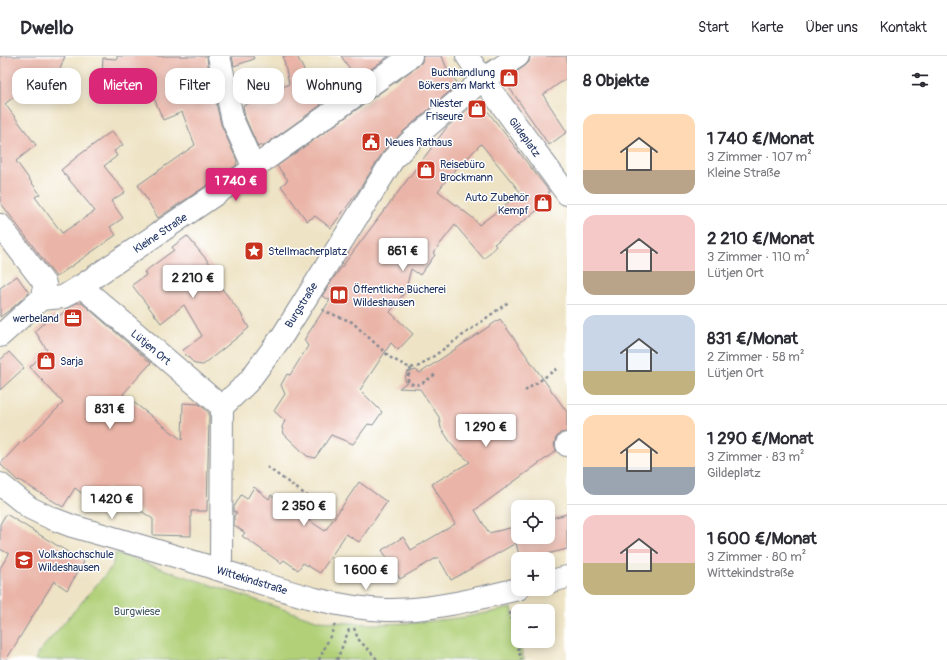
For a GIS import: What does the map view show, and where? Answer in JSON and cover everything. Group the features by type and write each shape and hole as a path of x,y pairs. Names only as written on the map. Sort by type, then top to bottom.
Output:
{"street":[{"path":"218,56 233,121 254,168"},
{"name":"Kleine Straße","path":"41,299 63,297 81,286 241,178 411,56"},
{"path":"467,56 483,79"},
{"name":"Burgstraße","path":"222,407 248,382 282,335 394,158 412,140 483,79 518,56"},
{"name":"Gildeplatz","path":"483,79 567,194"},
{"path":"0,225 45,284 41,299 0,336"},
{"name":"Lütjen Ort","path":"81,286 222,407"},
{"path":"216,569 221,559 222,407"},
{"name":"Wittekindstraße","path":"0,484 30,508 72,526 300,595 354,607 387,610 410,610 454,603 511,590"},
{"path":"555,580 567,577"}],"path":[{"path":"303,302 352,322 391,358 410,368 420,366 510,301"},
{"path":"410,368 411,371 408,376 408,382 412,385 419,385 436,374"},
{"path":"525,391 558,368"},
{"path":"267,467 331,513"},
{"path":"513,596 521,660"},
{"path":"318,660 337,619"},
{"path":"337,660 352,621"},
{"path":"354,627 358,639 378,660"}],"green space":[{"name":"Burgwiese","path":"115,553 319,621 368,624 413,623 466,617 511,608 511,648 521,648 524,660 35,660 38,653 112,567"}],"building":[{"path":"0,56 65,56 60,68 12,68 12,98 5,104 36,145 16,161 40,194 35,197 62,233 95,211 61,170 112,131 123,145 114,151 117,156 104,166 125,192 111,201 123,218 110,227 116,235 56,277 0,202"},
{"path":"117,56 207,56 208,68 165,68 165,104 216,104 221,124 237,161 236,166 158,218 138,185 195,145 182,112 163,120 156,104 157,68 102,68 103,58 117,59"},
{"path":"232,56 253,56 254,59 234,66"},
{"path":"283,56 297,56 303,68 292,68 292,104 321,105 262,147 261,145 258,147 245,117 243,106 247,104 284,104 284,86 289,84"},
{"path":"341,56 389,56 372,68 349,68"},
{"name":"Neues Rathaus","path":"423,56 442,56 447,69 458,84 385,149 357,193 331,228 315,216 307,221 281,186 288,180 277,166 364,104 376,104 376,96 422,62"},
{"path":"530,56 567,56 567,78 543,95 567,132 549,145 504,80 525,66 529,62"},
{"path":"479,100 549,191 548,202 494,244 496,246 484,259 455,225 433,253 435,255 420,275 411,269 405,292 390,312 413,334 398,350 391,343 360,390 382,412 373,425 368,424 353,444 331,435 315,458 307,456 284,434 282,427 285,421 274,411 285,394 281,385 287,374 290,375 308,346 304,340 330,300 322,296 335,276 447,127","holes":["481,144 521,193 479,225 474,219 438,191 451,174"]},
{"path":"187,236 221,277 216,281 240,312 249,328 203,365 195,364 182,351 202,336 184,305 161,323 132,285 146,275 144,272 174,250 172,247"},
{"path":"17,276 29,293 0,317 0,288"},
{"path":"76,303 82,303 151,363 123,394 182,440 183,403 199,404 209,413 207,511 191,511 191,536 153,535 153,519 107,488 95,504 75,488 63,507 19,480 18,481 0,464 63,403 30,367 47,350 35,331 53,314 56,318"},
{"path":"500,319 567,412 567,432 560,433 556,438 554,445 556,451 475,510 489,533 511,528 511,544 514,544 451,580 438,557 400,579 382,550 403,537 411,550 455,524 432,484 470,462 455,449 441,428 439,417 420,389 399,388 406,383 405,378 407,372 416,370 420,373"},
{"path":"9,352 24,368 0,390 0,360"},
{"path":"359,482 387,502 359,542 346,534 320,573 303,563 298,570 284,560 281,563 242,536 245,533 234,525 234,516 237,512 234,512 234,507 241,495 247,499 254,487 269,499 271,495 325,531"},
{"path":"6,514 84,562 67,590 54,581 6,660 0,660 0,568 9,554 0,549 0,524"},
{"path":"567,514 567,549 555,552 518,552 516,544 555,544 555,517"}],"place":[{"name":"Buchhandlung Bökers am Markt","path":"509,78"},
{"name":"Niester Friseure","path":"477,109"},
{"name":"Neues Rathaus","path":"371,142"},
{"name":"Reisebüro Brockmann","path":"426,170"},
{"name":"Auto Zubehör Kempf","path":"543,203"},
{"name":"Stellmacherplatz","path":"254,251"},
{"name":"Öffentliche Bücherei Wildeshausen","path":"339,295"},
{"name":"werbeland","path":"73,318"},
{"name":"Sarja","path":"46,361"},
{"name":"Volkshochschule Wildeshausen","path":"24,560"}]}
